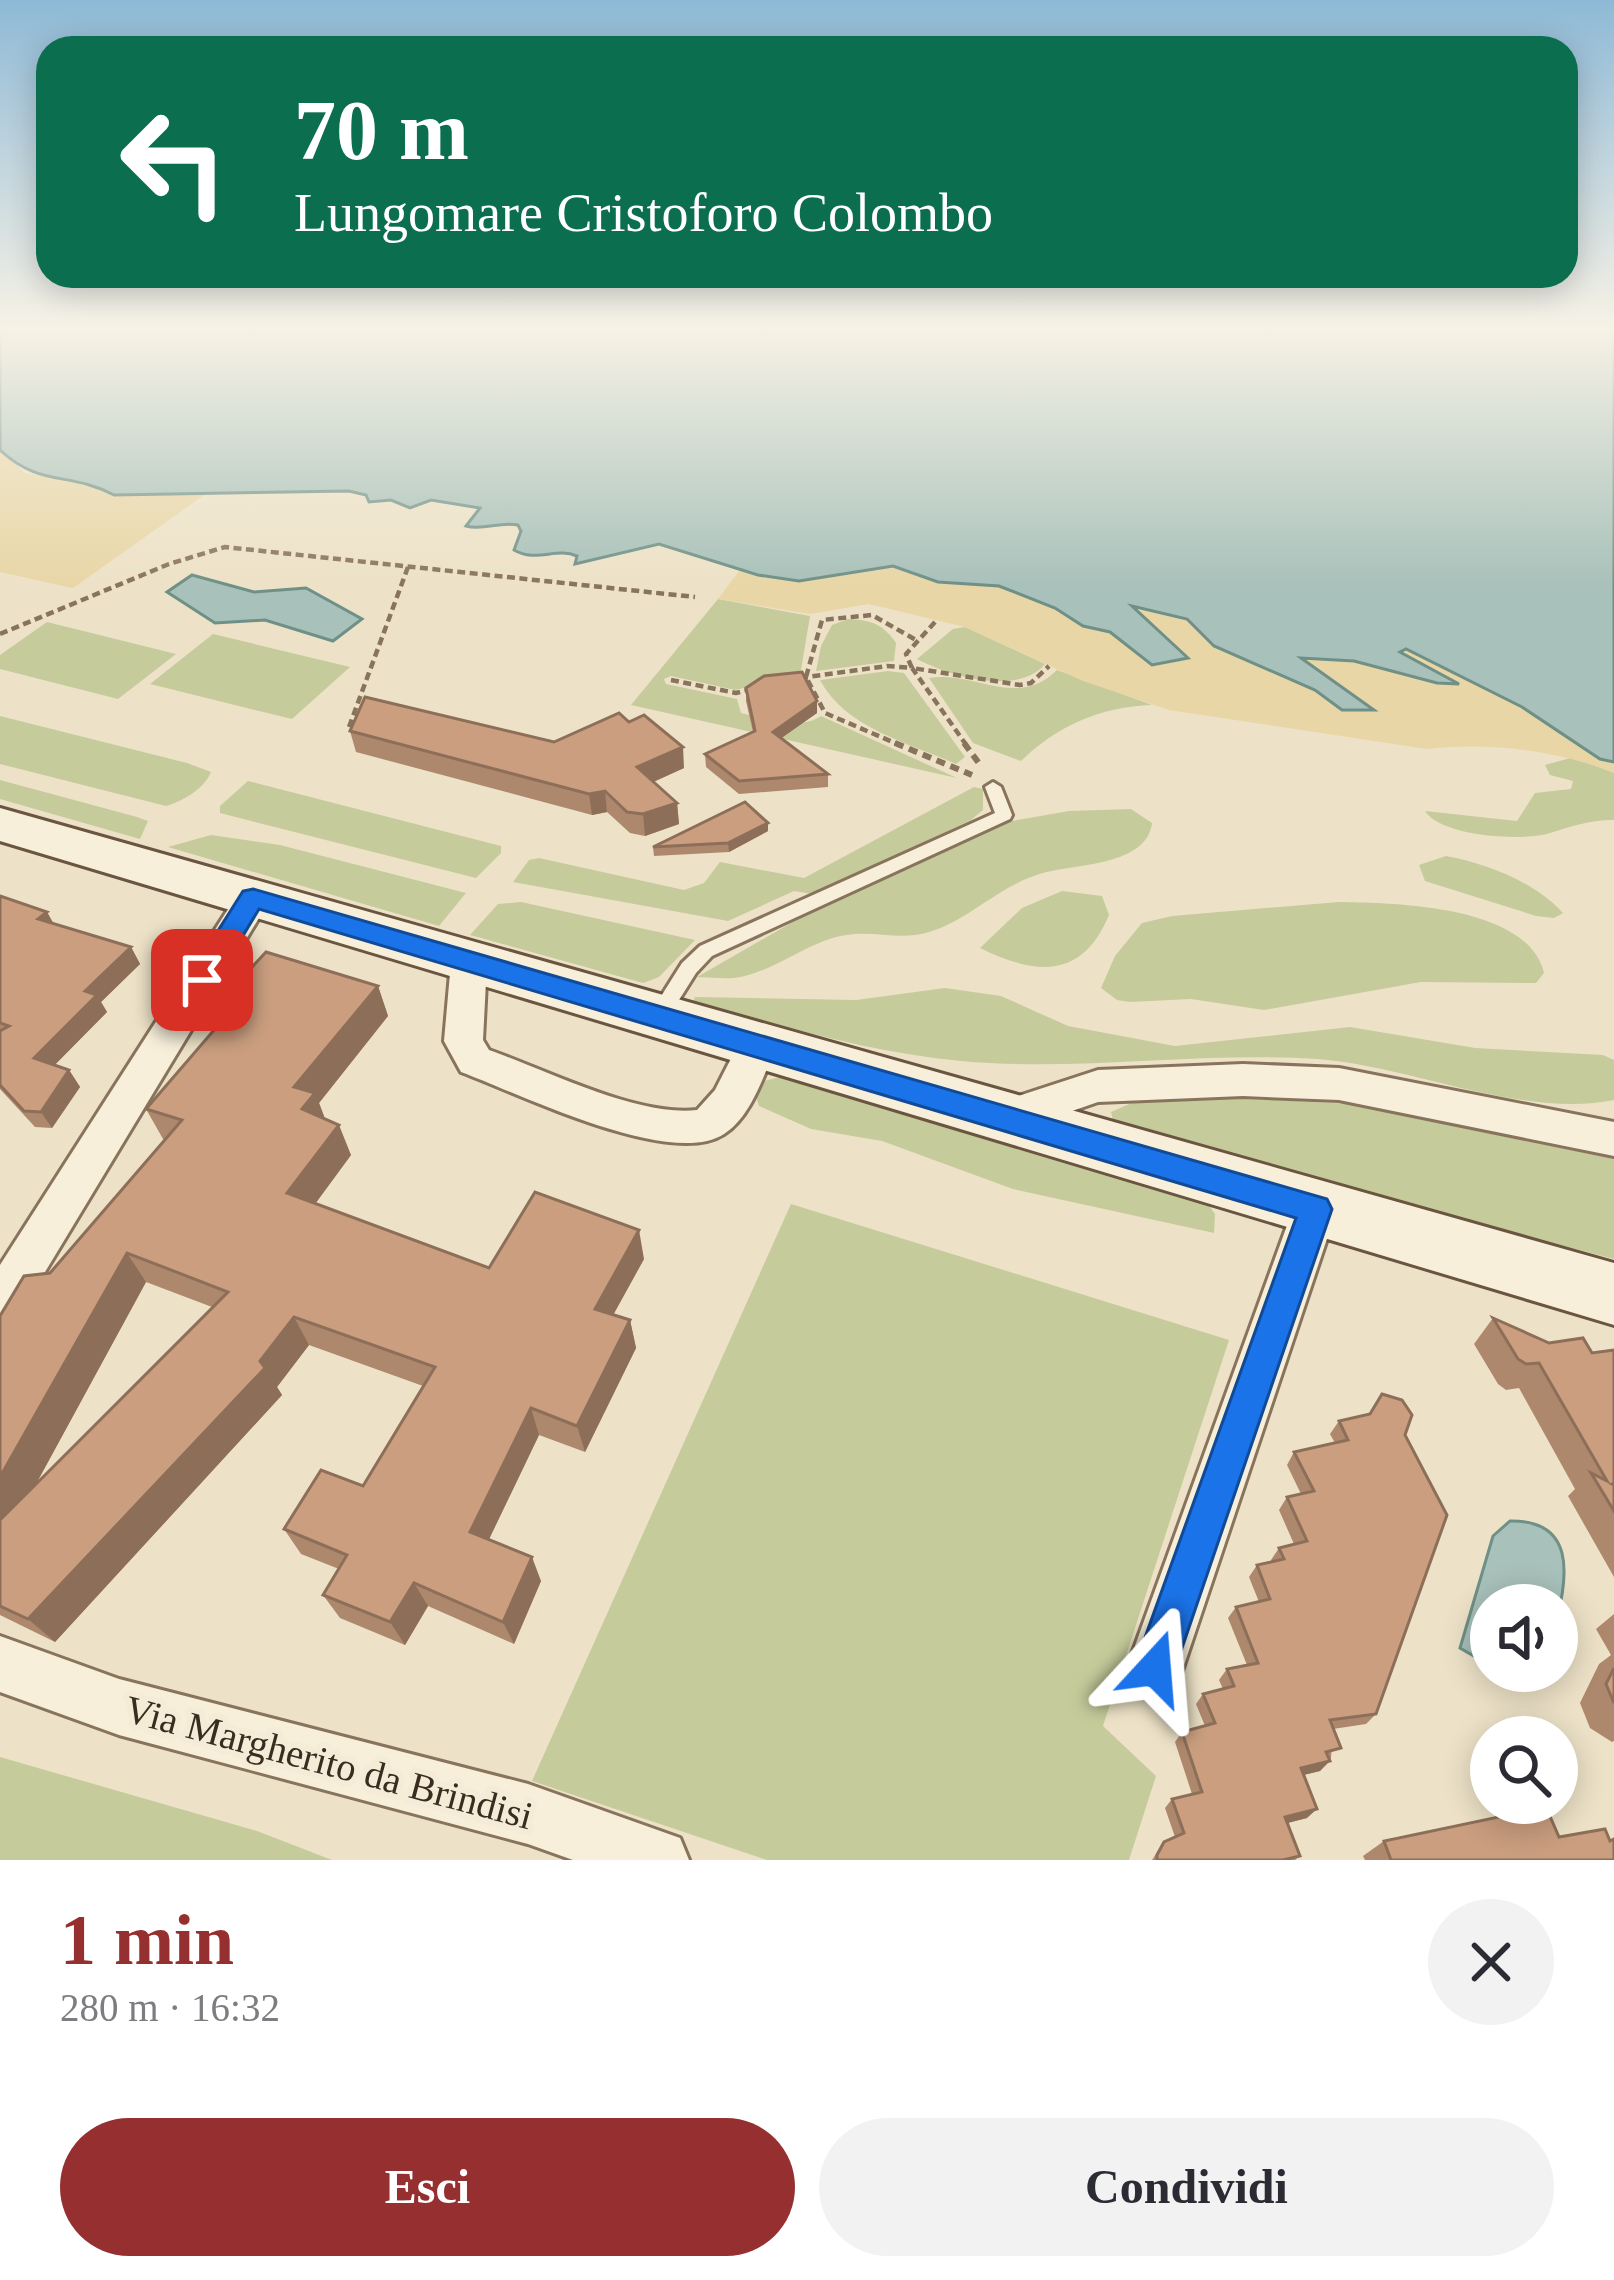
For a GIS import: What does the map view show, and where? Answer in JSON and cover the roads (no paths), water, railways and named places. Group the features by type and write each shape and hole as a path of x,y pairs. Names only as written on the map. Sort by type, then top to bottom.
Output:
{"main road":[{"path":"0,824 756,1048 1614,1294"}],"street":[{"path":"0,1305 253,898"},
{"path":"469,962 463,1041 475,1060 667,1127 701,1127 719,1114 756,1048"},
{"path":"1003,1118 1070,1091 1098,1086 1293,1081 1395,1093 1614,1139"},
{"path":"1155,1668 1316,1209"},
{"name":"Via Margherito da Brindisi","path":"0,1664 119,1707 528,1814 658,1860"}],"lane":[{"path":"657,1018 689,968 706,951 1004,815 993,787"}],"water":[{"path":"0,413 1614,413 1614,762 1600,759 1522,707 1406,649 1400,652 1459,684 1437,683 1354,661 1301,658 1374,710 1342,710 1315,690 1214,646 1187,619 1132,606 1188,658 1152,665 1110,632 1083,626 1055,608 999,586 938,582 893,566 799,581 758,575 659,544 575,564 577,556 569,554 530,555 514,550 521,531 518,525 466,526 480,508 431,500 410,508 391,500 369,502 366,495 349,491 114,495 29,470 0,450"},
{"path":"192,575 254,592 306,588 362,619 333,641 265,620 215,623 167,592"},
{"path":"1510,1521 1546,1530 1562,1553 1563,1584 1479,1584 1493,1536"},
{"path":"1470,1614 1470,1654 1460,1648"}]}
